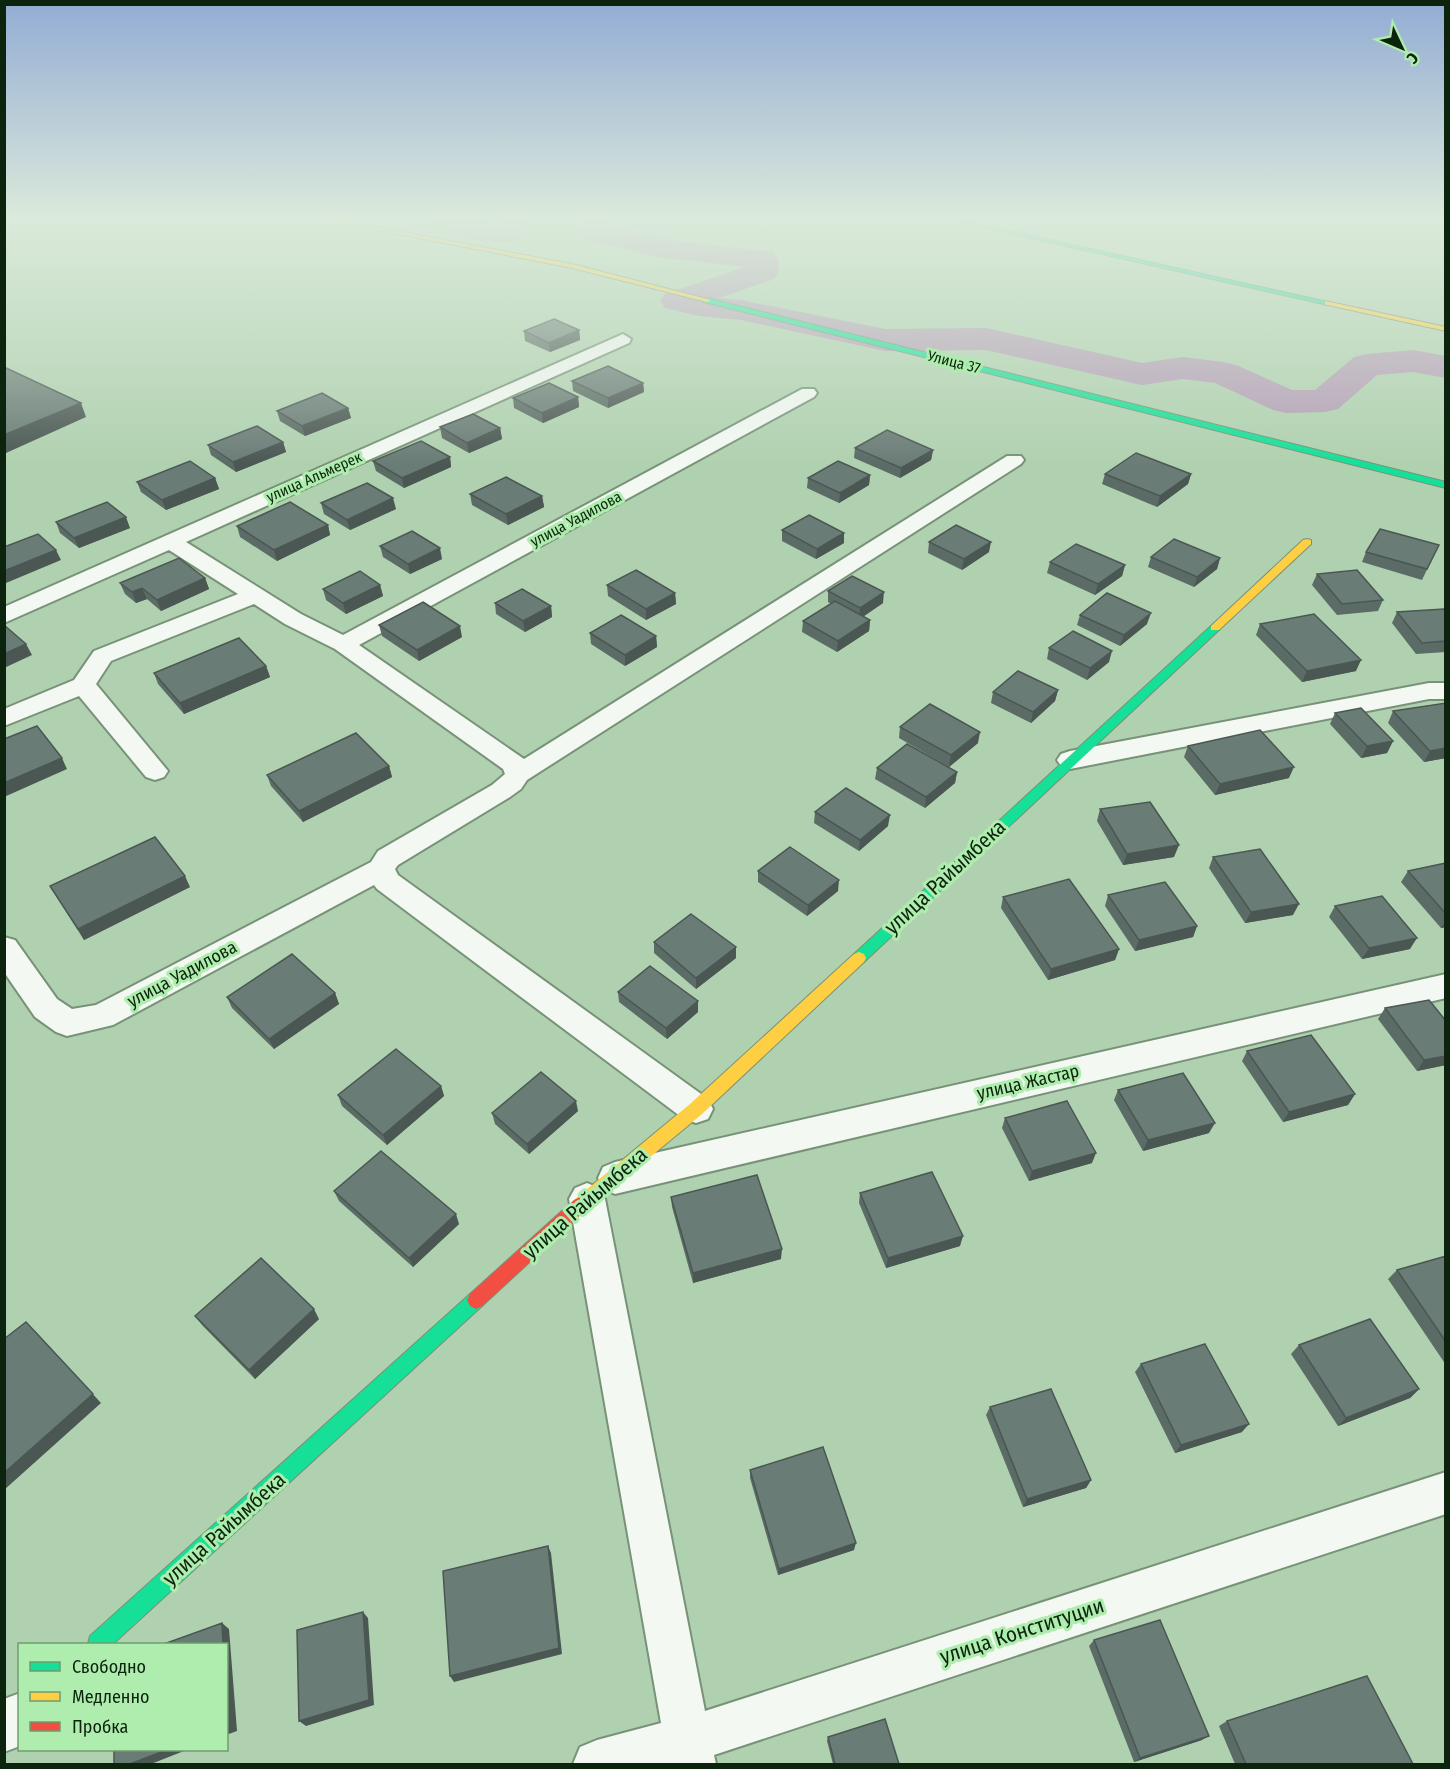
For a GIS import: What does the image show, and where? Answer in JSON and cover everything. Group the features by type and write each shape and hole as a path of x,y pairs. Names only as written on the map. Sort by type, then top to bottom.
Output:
{"main road":[{"name":"Улица 37","path":"710,301 1446,485"},
{"path":"1318,301 1446,329"},
{"name":"улица Райымбека","path":"99,1643 599,1189 696,1108 1307,542"}],"street":[{"name":"улица Альмерек","path":"4,616 623,339"},
{"name":"улица Уадилова","path":"343,644 808,393"},
{"name":"улица Уадилова","path":"4,948 46,1008 67,1023 102,1016 381,869 388,858 501,791 512,783 518,774 1014,459"},
{"path":"170,541 293,619 343,644 514,764 518,774"},
{"path":"4,718 83,686 102,657 256,596"},
{"path":"83,686 155,771"},
{"path":"1070,760 1429,691 1446,691"},
{"path":"381,869 387,882 696,1108"},
{"name":"улица Жастар","path":"599,1189 1446,986"},
{"path":"599,1189 689,1752"},
{"name":"улица Конституции","path":"597,1764 689,1752 1446,1493"},
{"path":"4,1730 18,1718"}],"building":[{"path":"554,319 579,330 549,343 524,331"},
{"path":"608,366 643,383 608,398 572,381"},
{"path":"4,367 81,403 4,435"},
{"path":"549,383 578,397 542,413 513,398"},
{"path":"322,393 348,408 302,426 277,411"},
{"path":"473,414 500,428 467,443 440,427"},
{"path":"257,426 283,442 233,462 208,445"},
{"path":"887,430 933,450 901,468 855,448"},
{"path":"421,441 450,457 402,478 373,461"},
{"path":"1136,453 1191,474 1160,496 1105,474"},
{"path":"190,461 215,478 162,500 137,482"},
{"path":"838,461 870,475 840,493 808,478"},
{"path":"506,477 542,496 506,514 470,494"},
{"path":"367,483 393,498 347,520 321,503"},
{"path":"107,502 126,517 74,538 56,522"},
{"path":"290,502 328,525 274,550 237,526"},
{"path":"809,515 844,533 817,549 782,530"},
{"path":"956,525 991,542 964,559 929,542"},
{"path":"1380,529 1439,545 1427,569 1366,552"},
{"path":"412,531 440,548 408,564 380,546"},
{"path":"38,534 56,550 4,571 4,547"},
{"path":"1174,539 1220,558 1197,577 1151,557"},
{"path":"1076,544 1125,565 1098,584 1050,562"},
{"path":"179,558 205,578 157,600 142,588 132,592 120,583"},
{"path":"636,570 675,593 646,609 607,585"},
{"path":"1357,570 1383,600 1342,604 1317,574"},
{"path":"360,571 380,585 343,603 323,589"},
{"path":"852,576 884,592 860,608 828,591"},
{"path":"522,589 551,606 523,621 495,603"},
{"path":"1107,593 1151,613 1124,635 1080,615"},
{"path":"835,601 870,620 838,641 803,621"},
{"path":"423,602 460,626 417,650 379,625"},
{"path":"1444,609 1446,612 1446,641 1422,643 1397,612"},
{"path":"1314,614 1361,660 1307,671 1260,624"},
{"path":"621,615 656,636 625,655 590,633"},
{"path":"4,625 26,644 4,654"},
{"path":"1073,631 1112,651 1090,668 1049,648"},
{"path":"239,638 266,666 180,703 154,673"},
{"path":"1018,671 1058,690 1033,712 993,692"},
{"path":"1446,703 1446,748 1430,751 1393,711"},
{"path":"930,704 980,732 951,755 900,727"},
{"path":"1361,708 1393,741 1367,746 1335,713"},
{"path":"37,726 62,758 4,783 4,739"},
{"path":"1260,730 1294,767 1220,784 1188,746"},
{"path":"356,733 389,766 299,811 267,775"},
{"path":"907,744 957,772 926,797 877,768"},
{"path":"846,788 890,815 860,840 815,812"},
{"path":"1150,802 1179,845 1127,854 1100,809"},
{"path":"155,837 185,876 78,929 50,886"},
{"path":"790,847 839,880 808,905 758,871"},
{"path":"1260,849 1299,904 1251,912 1213,857"},
{"path":"1446,863 1446,914 1408,871"},
{"path":"1069,879 1119,949 1051,969 1003,897"},
{"path":"1165,882 1197,926 1139,940 1108,895"},
{"path":"1382,896 1417,938 1369,948 1335,906"},
{"path":"691,914 736,947 696,978 654,942"},
{"path":"292,954 335,993 269,1039 227,997"},
{"path":"650,966 698,1001 666,1028 618,992"},
{"path":"1429,1000 1446,1021 1446,1056 1424,1060 1385,1008"},
{"path":"1311,1035 1355,1094 1289,1112 1247,1051"},
{"path":"396,1049 441,1086 383,1135 338,1095"},
{"path":"541,1072 576,1101 527,1144 492,1113"},
{"path":"1183,1073 1215,1123 1148,1140 1118,1090"},
{"path":"1067,1101 1096,1153 1032,1171 1005,1118"},
{"path":"381,1151 456,1214 409,1258 334,1191"},
{"path":"932,1172 963,1236 888,1258 860,1193"},
{"path":"757,1175 782,1249 693,1273 671,1197"},
{"path":"1446,1256 1446,1342 1397,1270"},
{"path":"261,1258 314,1309 249,1370 195,1316"},
{"path":"1370,1319 1419,1389 1346,1418 1299,1345"},
{"path":"26,1322 93,1394 4,1473 4,1339"},
{"path":"1205,1344 1249,1424 1181,1445 1141,1364"},
{"path":"1051,1389 1091,1480 1027,1499 990,1407"},
{"path":"823,1447 856,1543 779,1569 750,1470"},
{"path":"548,1546 559,1648 450,1676 443,1571"},
{"path":"363,1612 369,1700 299,1721 297,1630"},
{"path":"1160,1620 1209,1736 1140,1758 1094,1640"},
{"path":"222,1623 223,1643 167,1643"},
{"path":"1367,1676 1413,1764 1246,1764 1227,1721"},
{"path":"885,1719 899,1764 835,1764 828,1737"},
{"path":"114,1751 164,1751 130,1764 114,1764"}],"waterway":[{"path":"678,301 699,306 741,310 885,340 986,339 1142,374 1183,368 1223,373 1286,402 1325,401 1367,365 1413,361 1446,367"}],"traffic: fast":[{"path":"709,301 1446,485"},
{"path":"1317,301 1328,303"},
{"path":"859,958 1215,628"},
{"path":"99,1643 476,1300"}],"traffic: slow":[{"path":"1328,303 1446,329"},
{"path":"1215,628 1307,542"},
{"path":"580,1205 696,1109 859,958"}],"traffic: jam":[{"path":"476,1300 580,1205"}]}
